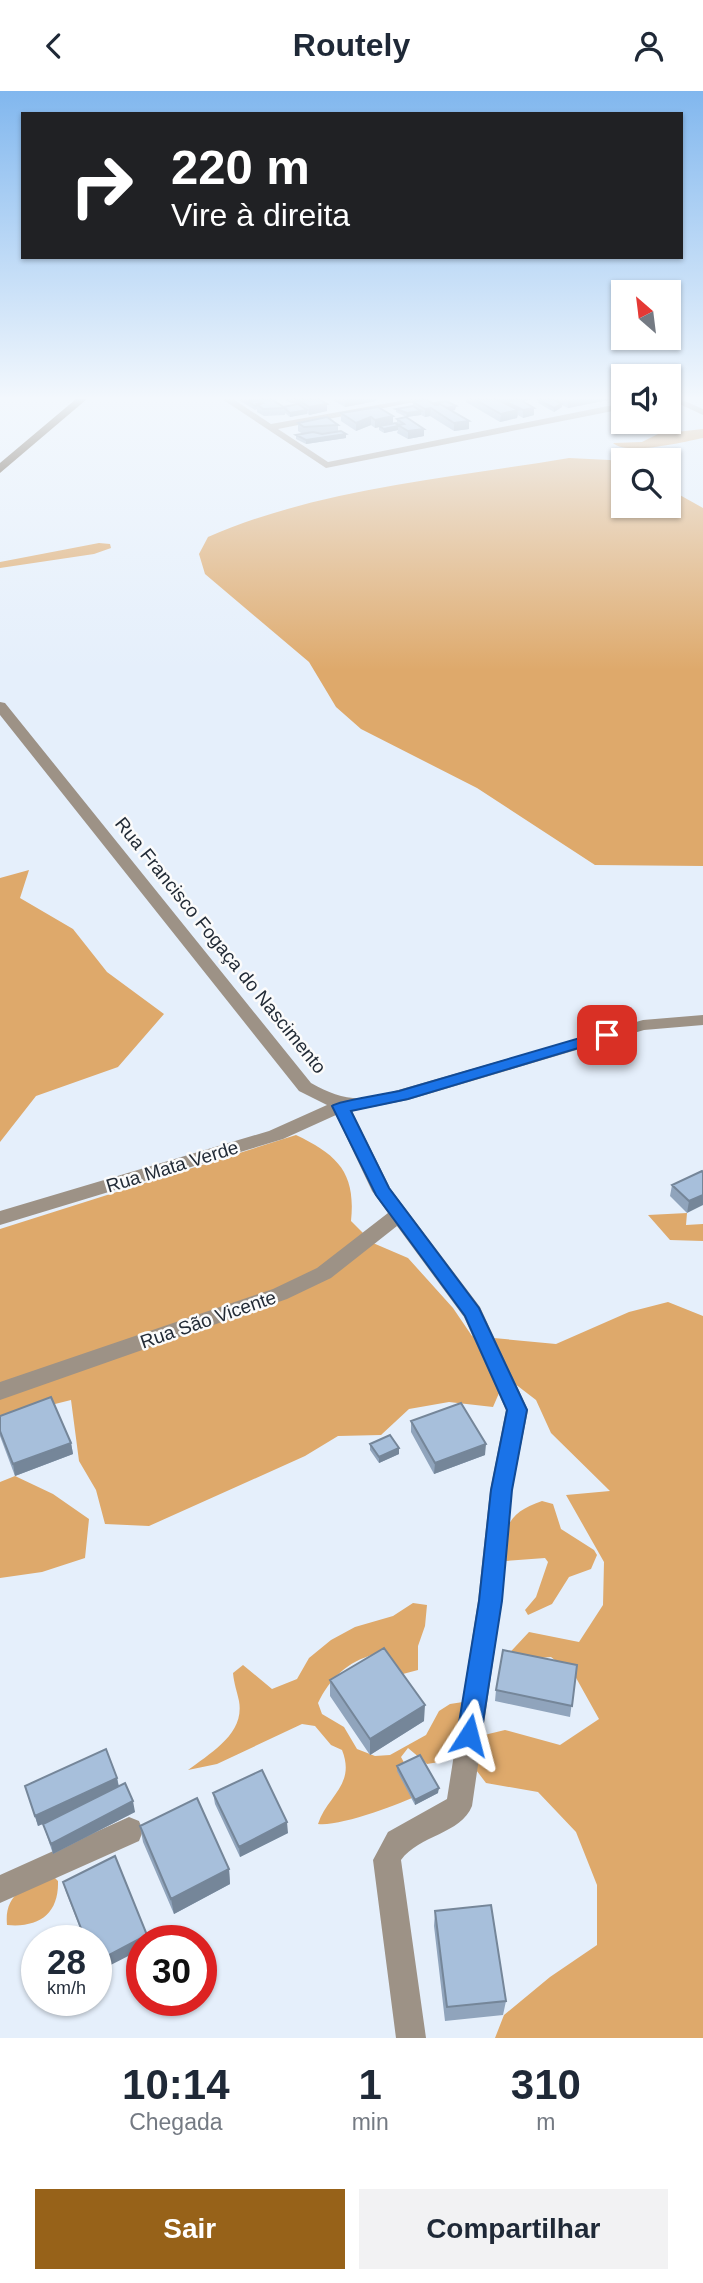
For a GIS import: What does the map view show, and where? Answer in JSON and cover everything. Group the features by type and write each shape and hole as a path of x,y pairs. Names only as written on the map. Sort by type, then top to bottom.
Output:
{"street":[{"name":"Rua Francisco Fogaça do Nascimento","path":"0,706 305,1087 341,1106"},
{"path":"411,2038 387,1860 390,1847 396,1840 445,1818 458,1806 491,1601 501,1490 517,1410 473,1313 382,1191 341,1106 366,1105 643,1025 686,1019 703,1020"},
{"name":"Rua Mata Verde","path":"0,1218 276,1135 341,1106"},
{"name":"Rua São Vicente","path":"0,1391 280,1294 324,1273 399,1214"},
{"path":"0,1889 129,1831"}],"shaded area":[{"path":"370,490 611,490 611,518 681,518 681,496 703,508 703,866 595,865 477,788 361,729 336,707 309,662 205,574 199,554 208,537 294,507"},
{"path":"99,543 110,544 111,548 94,554 0,568 0,562"},
{"path":"29,870 20,898 73,929 107,972 164,1014 118,1067 36,1096 0,1142 0,878"},
{"path":"296,1135 323,1150 341,1167 350,1190 351,1221 373,1243 408,1258 453,1308 472,1336 556,1344 629,1312 668,1302 703,1316 703,2038 495,2038 504,2015 550,1977 597,1945 597,1885 576,1832 538,1792 486,1783 455,1742 505,1730 560,1745 599,1719 575,1676 551,1657 502,1661 529,1632 579,1642 603,1605 604,1562 566,1495 610,1491 551,1433 536,1400 506,1377 493,1407 449,1402 409,1409 381,1435 338,1436 305,1456 149,1526 105,1524 96,1490 79,1461 71,1400 35,1409 0,1425 0,1229"},
{"path":"687,1213 686,1225 703,1224 703,1241 670,1240 648,1215"},
{"path":"15,1476 53,1494 89,1519 85,1558 42,1572 0,1578 0,1482"},
{"path":"542,1501 553,1504 561,1529 594,1550 597,1555 591,1569 569,1577 552,1604 528,1615 525,1610 536,1597 548,1562 545,1558 505,1561 505,1539 510,1522 515,1516"},
{"path":"413,1603 427,1605 425,1626 418,1646 418,1670 399,1675 375,1654 365,1657 340,1672 318,1703 322,1714 344,1727 357,1749 375,1756 390,1755 426,1735 439,1711 450,1704 463,1702 459,1726 439,1762 427,1764 408,1748 401,1757 421,1794 385,1809 340,1822 318,1824 343,1781 345,1762 342,1750 331,1745 315,1726 302,1724 217,1764 188,1770 224,1741 237,1723 239,1701 233,1673 243,1665 272,1689 297,1679 309,1658 331,1640 355,1627 393,1616"},
{"path":"48,1871 58,1881 51,1910 45,1917 29,1924 7,1925 7,1914 13,1899 24,1887"}],"building":[{"path":"702,1171 703,1195 689,1201 672,1185"},
{"path":"51,1397 71,1443 13,1464 0,1431 0,1416"},
{"path":"461,1403 486,1444 435,1463 411,1421"},
{"path":"390,1435 399,1448 379,1457 370,1444"},
{"path":"384,1648 425,1705 370,1739 330,1680"},
{"path":"503,1650 577,1665 572,1706 496,1690"},
{"path":"106,1749 117,1778 35,1816 25,1786"},
{"path":"420,1755 439,1788 415,1800 397,1766"},
{"path":"262,1770 287,1822 239,1847 213,1793"},
{"path":"125,1783 133,1801 51,1844 43,1824"},
{"path":"197,1798 229,1869 171,1899 140,1826"},
{"path":"115,1856 143,1925 126,1925 126,1946 112,1954 112,1925 80,1925 63,1882"},
{"path":"491,1905 506,2001 447,2007 435,1911"}],"route":[{"path":"469,1735 491,1601 501,1490 517,1410 473,1313 382,1191 341,1106 366,1105 607,1035"}]}
